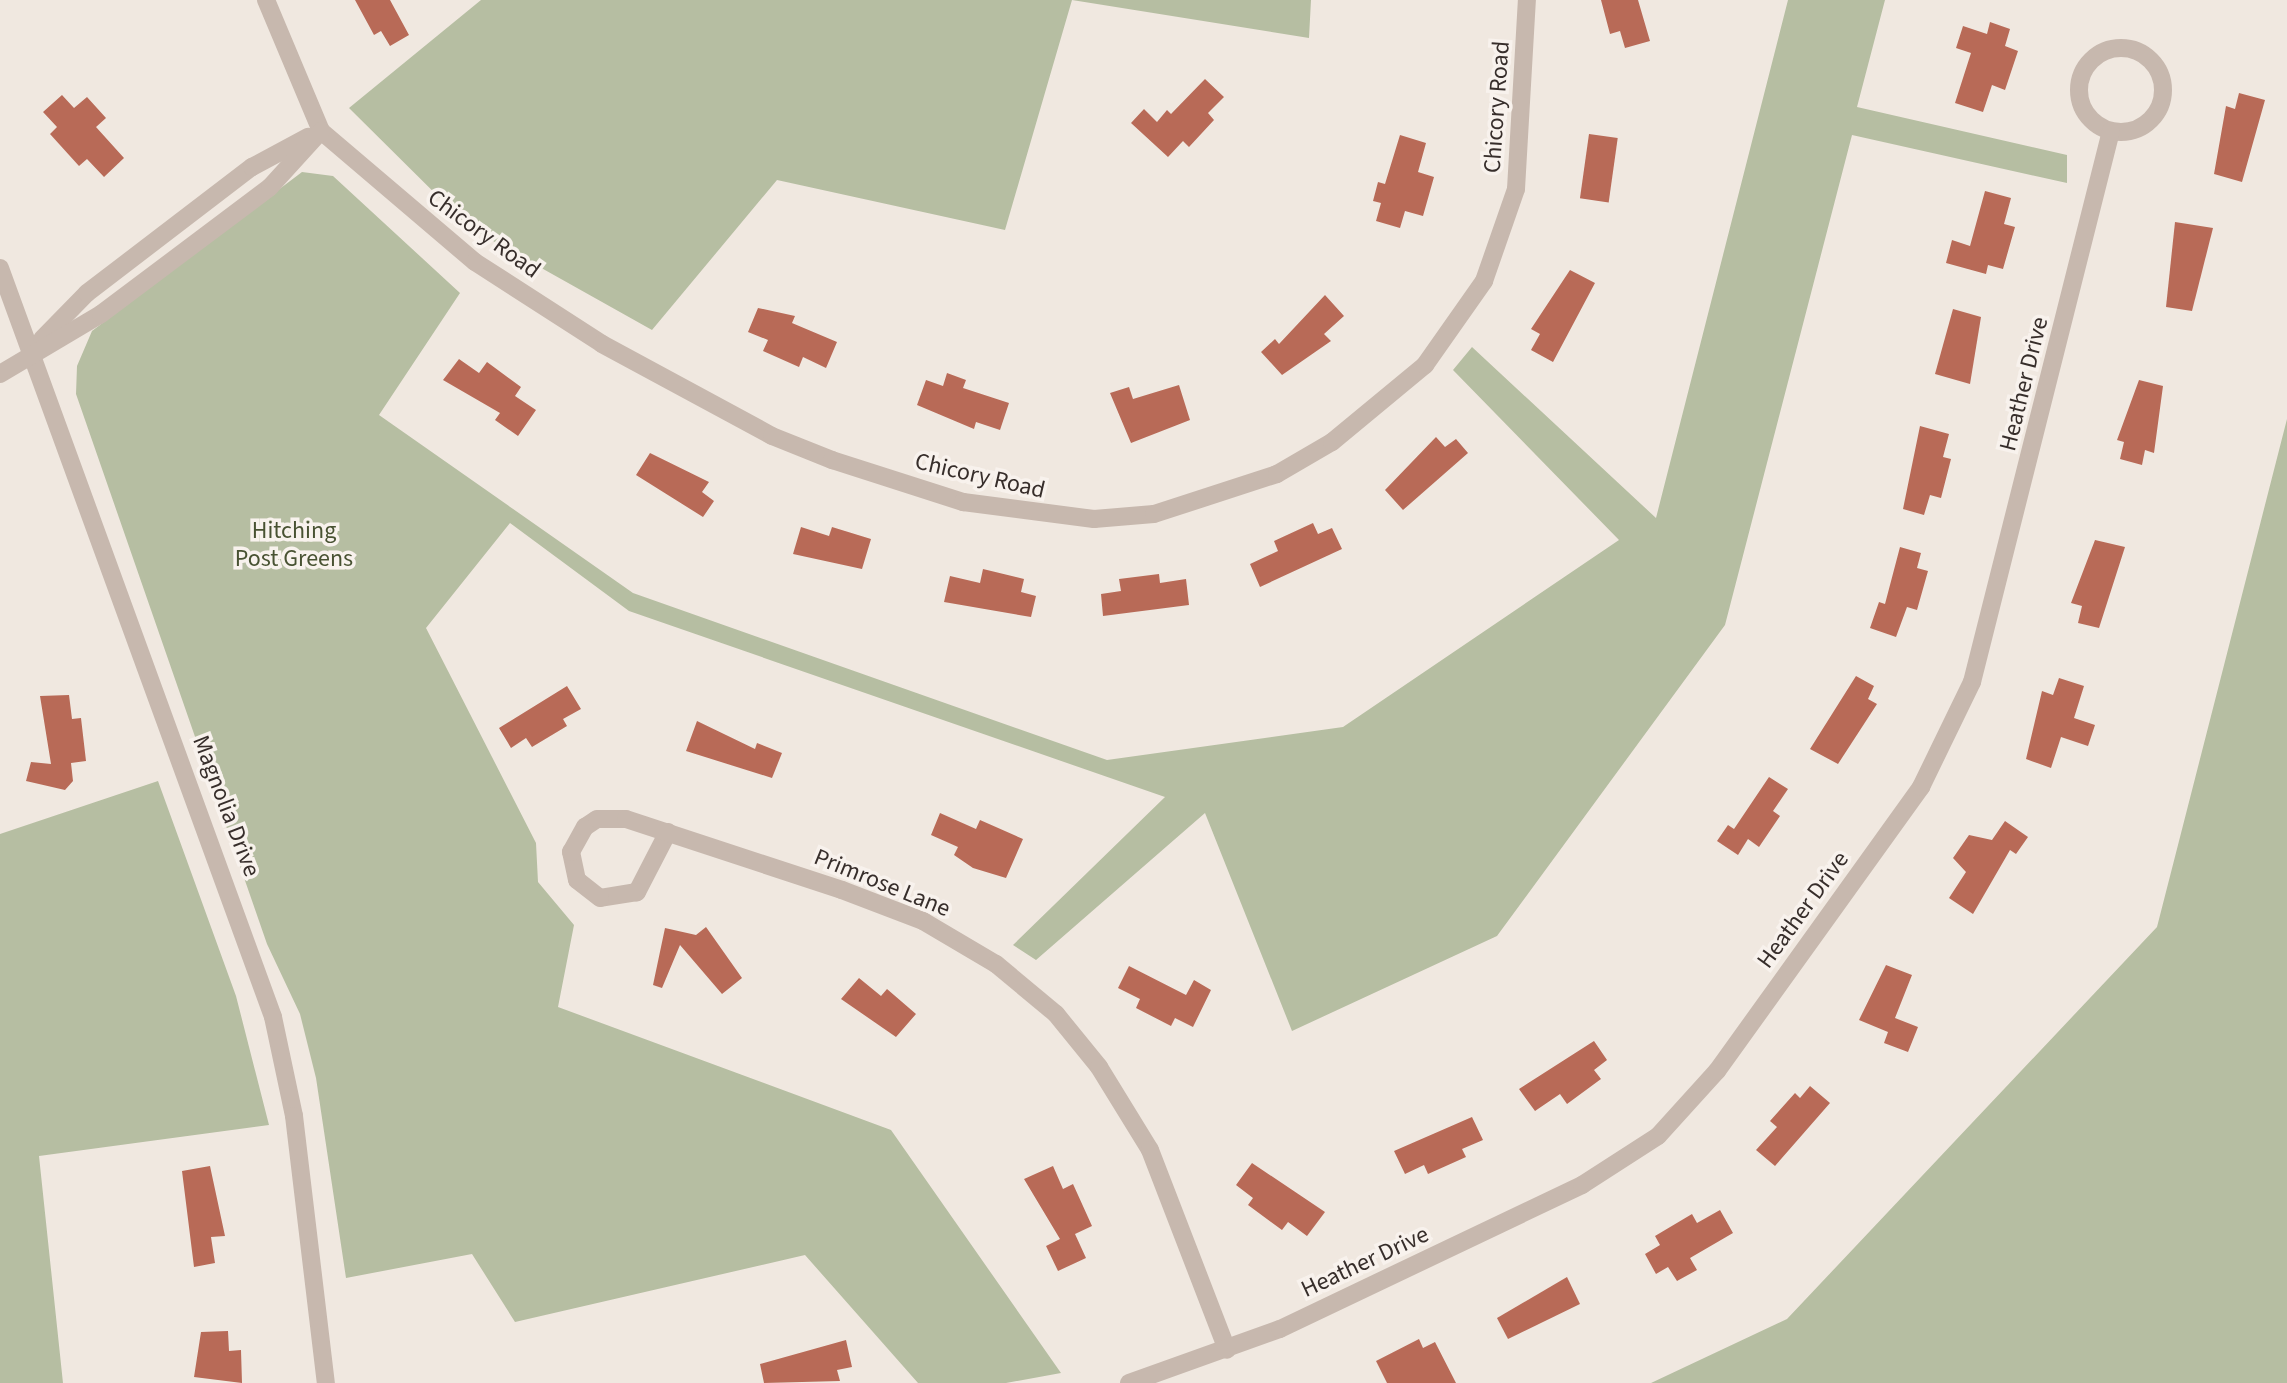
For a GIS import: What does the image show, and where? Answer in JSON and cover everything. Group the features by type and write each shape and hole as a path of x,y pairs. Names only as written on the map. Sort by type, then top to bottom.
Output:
{"street":[{"name":"Chicory Road","path":"266,0 321,131 475,262 667,382 772,436 963,502 1094,519 1154,514 1278,474 1332,442 1425,365 1458,323 1483,281 1516,189 1524,136 1527,0"},
{"path":"2131,49 2154,65 2162,100 2147,123 2111,131 2089,117 2079,85 2097,56 2131,49"},
{"path":"28,354 87,293 241,175 321,131"},
{"path":"0,374 28,354 101,314 270,187 321,131"},
{"name":"Heather Drive","path":"1129,1383 1227,1350 1327,1308 1622,1163 1658,1136 1717,1071 1921,787 1972,682 2111,131"},
{"name":"Magnolia Drive","path":"0,268 28,354 273,1017 294,1116 326,1383"},
{"name":"Primrose Lane","path":"668,832 637,892 600,898 577,880 572,867 576,838 597,819 626,818 668,832 923,921 996,964 1056,1014 1099,1067 1150,1150 1227,1350"}],"green space":[{"path":"481,0 1072,0 1005,230 777,180 652,330 470,228 349,108"},
{"path":"1072,0 1311,0 1309,38"},
{"name":"Hitching Post Greens","path":"1788,0 1885,0 1857,107 2067,155 2067,183 1852,135 1725,625 1497,936 1292,1031 1205,813 1036,960 1013,945 1165,797 629,611 510,523 426,628 536,843 538,882 574,925 558,1007 891,1130 1061,1373 1006,1383 918,1383 805,1255 515,1322 472,1254 346,1278 316,1078 300,1014 267,944 76,394 77,366 92,331 302,172 333,176 460,293 379,415 633,593 1107,760 1343,727 1619,540 1453,370 1472,347 1656,518"},
{"path":"2287,419 2287,1383 1651,1383 1787,1319 2157,927"},
{"path":"158,781 236,996 269,1125 39,1156 63,1383 0,1383 0,834"}],"building":[{"path":"355,0 390,0 409,35 390,46 381,31 374,35"},
{"path":"1601,0 1638,0 1650,41 1625,48 1620,31 1610,34"},
{"path":"1990,22 2010,29 2005,46 2018,51 2005,90 1992,85 1983,112 1955,103 1971,53 1956,48 1963,26 1987,34"},
{"path":"1205,79 1224,97 1208,113 1214,120 1189,147 1183,141 1168,157 1131,123 1144,109 1157,122 1167,110 1171,114"},
{"path":"2239,93 2265,100 2242,182 2214,174 2226,106 2235,109"},
{"path":"62,95 74,108 87,97 106,118 96,127 124,158 104,177 87,159 79,166 50,134 57,127 43,112"},
{"path":"1589,134 1618,138 1609,202 1580,198"},
{"path":"1400,135 1426,143 1418,172 1434,177 1423,216 1405,211 1400,228 1376,221 1381,203 1373,201 1378,182 1385,184"},
{"path":"1985,191 2011,198 2004,224 2015,227 2003,269 1988,265 1986,274 1946,263 1952,240 1970,246"},
{"path":"2175,222 2213,228 2192,311 2166,307"},
{"path":"1570,270 1595,283 1553,362 1531,350 1540,334 1531,329"},
{"path":"1325,295 1344,316 1324,334 1331,341 1282,375 1261,352 1275,339 1279,344"},
{"path":"758,308 795,316 792,323 837,342 826,368 803,357 799,367 763,351 768,340 748,332"},
{"path":"1953,309 1981,317 1970,384 1935,374"},
{"path":"459,359 479,373 487,362 521,387 515,396 536,410 518,436 495,420 500,413 443,380"},
{"path":"947,373 966,380 963,388 1009,403 1000,430 976,422 974,429 917,405 926,380 943,386"},
{"path":"2139,380 2163,386 2154,453 2145,450 2142,465 2120,459 2124,442 2117,440"},
{"path":"1179,385 1190,420 1131,443 1110,393 1129,387 1133,399"},
{"path":"1920,426 1949,434 1943,457 1951,459 1941,498 1930,495 1924,515 1903,509"},
{"path":"1436,437 1445,447 1456,439 1468,453 1403,510 1385,490"},
{"path":"650,453 709,482 702,492 714,501 703,517 636,475"},
{"path":"1313,523 1318,534 1332,528 1342,549 1260,587 1250,564 1278,551 1274,541"},
{"path":"801,527 829,536 832,527 871,539 862,569 793,554"},
{"path":"2095,540 2125,547 2099,628 2078,623 2082,606 2071,603"},
{"path":"1900,547 1921,553 1917,568 1928,571 1917,610 1907,607 1896,637 1870,628 1879,602 1885,604"},
{"path":"983,569 1024,579 1021,592 1036,596 1031,617 944,602 950,576 980,583"},
{"path":"1159,574 1160,583 1186,579 1189,605 1103,616 1101,594 1121,591 1119,579"},
{"path":"1856,676 1874,686 1868,699 1877,704 1838,764 1810,749"},
{"path":"2059,678 2084,686 2074,718 2095,725 2088,746 2061,737 2051,768 2026,759 2042,691 2053,695"},
{"path":"567,686 581,709 563,719 567,726 532,747 526,738 511,748 499,728"},
{"path":"69,695 72,719 81,718 86,761 71,763 73,781 65,790 26,781 31,762 51,764 40,696"},
{"path":"697,721 755,749 757,743 782,753 772,778 686,751"},
{"path":"1769,777 1788,789 1773,811 1780,816 1759,847 1748,839 1738,855 1717,841 1728,825 1734,829"},
{"path":"940,813 976,829 980,820 1023,839 1006,878 973,868 954,855 958,847 931,835"},
{"path":"2005,821 2028,837 2016,854 2010,850 1973,914 1949,898 1966,872 1953,858 1969,835 1992,840"},
{"path":"706,927 742,978 722,994 680,945 662,988 653,985 665,928 696,935"},
{"path":"1886,965 1912,975 1895,1018 1918,1027 1908,1052 1884,1043 1888,1032 1859,1020"},
{"path":"1129,966 1186,995 1194,980 1211,990 1193,1027 1175,1018 1171,1026 1136,1008 1140,999 1118,988"},
{"path":"859,978 881,996 887,989 916,1014 896,1037 841,999"},
{"path":"1594,1041 1607,1060 1594,1070 1601,1079 1567,1104 1560,1094 1535,1111 1519,1089"},
{"path":"1810,1086 1830,1103 1775,1166 1756,1150 1777,1127 1770,1121 1795,1093 1800,1098"},
{"path":"1472,1117 1483,1140 1462,1149 1466,1157 1428,1174 1424,1165 1405,1174 1394,1151"},
{"path":"1252,1163 1325,1212 1307,1236 1288,1222 1282,1230 1248,1205 1253,1198 1236,1185"},
{"path":"210,1166 225,1236 211,1237 215,1263 194,1267 182,1171"},
{"path":"1053,1166 1063,1189 1073,1184 1092,1226 1075,1234 1086,1258 1058,1271 1046,1246 1060,1239 1024,1179"},
{"path":"1720,1210 1733,1233 1690,1258 1697,1270 1677,1281 1668,1267 1656,1274 1645,1254 1660,1245 1655,1236 1692,1214 1697,1223"},
{"path":"1567,1277 1580,1304 1508,1339 1497,1318"},
{"path":"228,1331 229,1351 241,1350 242,1383 194,1377 201,1332"},
{"path":"1419,1339 1423,1348 1435,1342 1456,1383 1387,1383 1376,1361"},
{"path":"846,1340 852,1367 837,1370 840,1381 764,1383 760,1364"}]}
